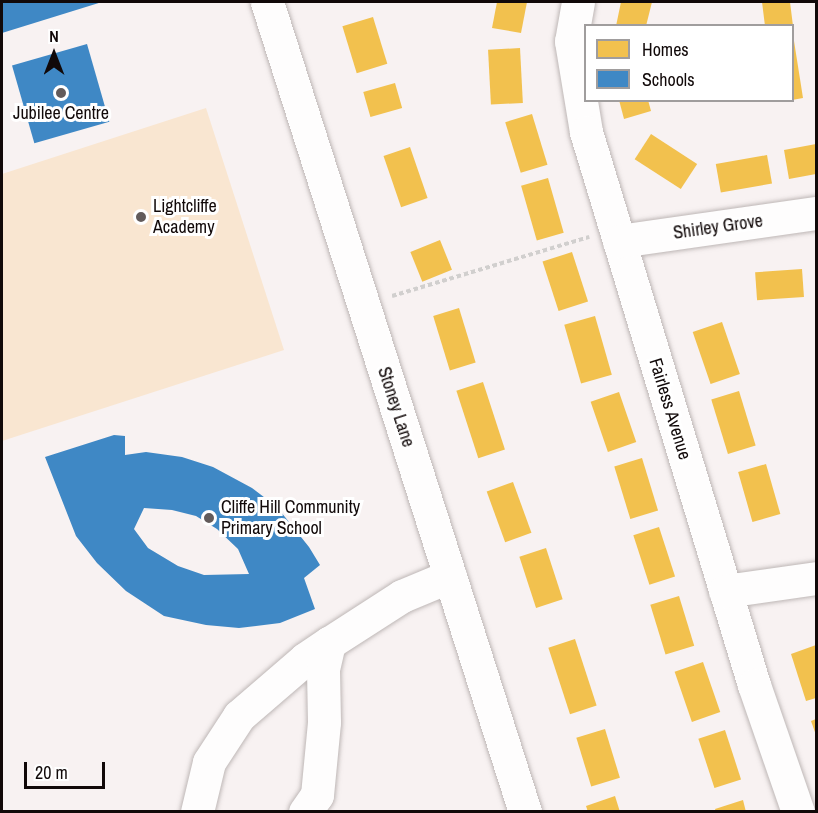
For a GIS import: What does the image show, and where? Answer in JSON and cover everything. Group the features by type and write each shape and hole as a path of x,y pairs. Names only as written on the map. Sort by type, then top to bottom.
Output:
{"street":[{"name":"Stoney Lane","path":"267,2 525,812"},
{"name":"Fairless Avenue","path":"578,2 571,41 586,132 754,685 798,812"},
{"name":"Shirley Grove","path":"619,241 816,213"},
{"path":"197,812 209,762 239,716 305,659 329,643 402,596 450,576"},
{"path":"725,591 816,578"},
{"path":"305,812 317,795 324,722 323,669 329,643"}],"path":[{"path":"363,305 594,236 619,241"}],"shaded area":[{"name":"Lightcliffe Academy","path":"206,108 284,350 2,441 2,174"}],"building: Homes":[{"path":"497,2 527,2 521,33 492,28"},
{"path":"621,2 652,2 646,24 616,24"},
{"path":"762,2 790,2 793,24 765,24"},
{"path":"373,17 387,64 357,73 342,26"},
{"path":"794,41 803,98 794,100"},
{"path":"520,48 523,103 491,105 488,50"},
{"path":"395,83 402,108 370,117 363,92"},
{"path":"620,102 649,102 651,111 624,119"},
{"path":"532,114 547,165 521,173 505,122"},
{"path":"651,134 697,164 681,189 635,159"},
{"path":"816,144 816,174 789,179 784,150"},
{"path":"410,147 428,198 401,207 384,156"},
{"path":"767,155 772,184 721,193 716,164"},
{"path":"548,178 564,233 537,241 521,186"},
{"path":"440,240 452,270 422,282 410,252"},
{"path":"572,252 588,301 559,311 543,262"},
{"path":"802,269 804,297 757,300 755,272"},
{"path":"459,308 476,363 450,370 433,316"},
{"path":"595,316 612,375 581,383 564,325"},
{"path":"722,322 740,374 711,384 693,332"},
{"path":"483,382 505,450 478,458 456,391"},
{"path":"739,391 756,446 728,454 711,399"},
{"path":"619,392 636,442 608,452 591,402"},
{"path":"642,458 658,511 630,519 614,466"},
{"path":"766,464 780,514 752,522 738,472"},
{"path":"513,482 531,533 505,542 487,492"},
{"path":"659,527 675,576 649,585 633,535"},
{"path":"546,548 563,599 536,608 519,557"},
{"path":"679,596 694,646 666,654 650,605"},
{"path":"575,639 597,706 570,714 548,648"},
{"path":"816,645 816,698 806,701 791,654"},
{"path":"703,662 720,712 692,722 675,672"},
{"path":"816,719 816,735 811,721"},
{"path":"605,729 620,778 591,787 576,738"},
{"path":"725,730 741,779 714,788 698,739"},
{"path":"615,796 620,812 588,812 586,806"},
{"path":"743,800 746,812 716,812 715,809"}],"building: Schools":[{"path":"2,2 102,2 2,33"},
{"name":"Jubilee Centre","path":"87,44 109,122 34,143 12,65"},
{"path":"114,435 125,436 125,455 146,452 182,457 213,467 252,488 277,507 309,547 320,565 304,578 315,609 280,623 239,628 206,625 164,616 126,591 97,563 76,536 45,457","holes":["144,508 172,510 196,516 217,529 238,549 249,574 204,575 178,566 148,548 134,529"]}],"place":[{"name":"Jubilee Centre","path":"61,93"},
{"name":"Lightcliffe Academy","path":"141,217"},
{"name":"Cliffe Hill Community Primary School","path":"209,518"}]}
